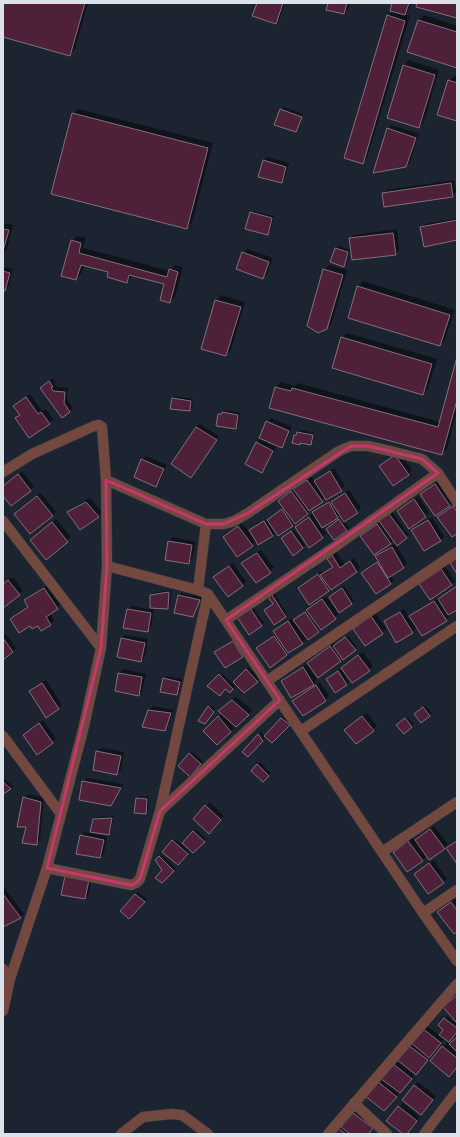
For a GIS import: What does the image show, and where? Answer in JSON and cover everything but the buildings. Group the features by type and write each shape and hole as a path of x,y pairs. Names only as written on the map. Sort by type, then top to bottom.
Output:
{"street":[{"path":"3,472 32,454 94,426 99,425 102,427 106,480 106,566 101,648 84,726 47,868 10,979 3,1011"},
{"path":"106,480 206,524 224,524 248,513 339,451 351,446 368,446 422,459 438,473 457,502"},
{"path":"226,620 336,546 438,473"},
{"path":"3,521 101,648"},
{"path":"198,590 206,524"},
{"path":"267,681 457,552"},
{"path":"106,566 198,590 208,594 457,962"},
{"path":"47,868 130,885 136,883 140,879 160,811 208,594"},
{"path":"301,732 456,630"},
{"path":"160,811 280,700"},
{"path":"3,736 61,814"},
{"path":"382,852 457,802"},
{"path":"423,913 457,890"},
{"path":"3,969 10,979"},
{"path":"328,1134 457,984"},
{"path":"424,1134 457,1091"},
{"path":"354,1103 387,1134"},
{"path":"121,1134 143,1116 171,1114 182,1115 208,1134"}],"highlighted area":[{"path":"351,446 368,446 422,459 438,473 226,620 280,700 160,811 140,879 136,883 131,885 47,868 101,648 107,566 106,480 206,524 224,524 248,513"}]}
